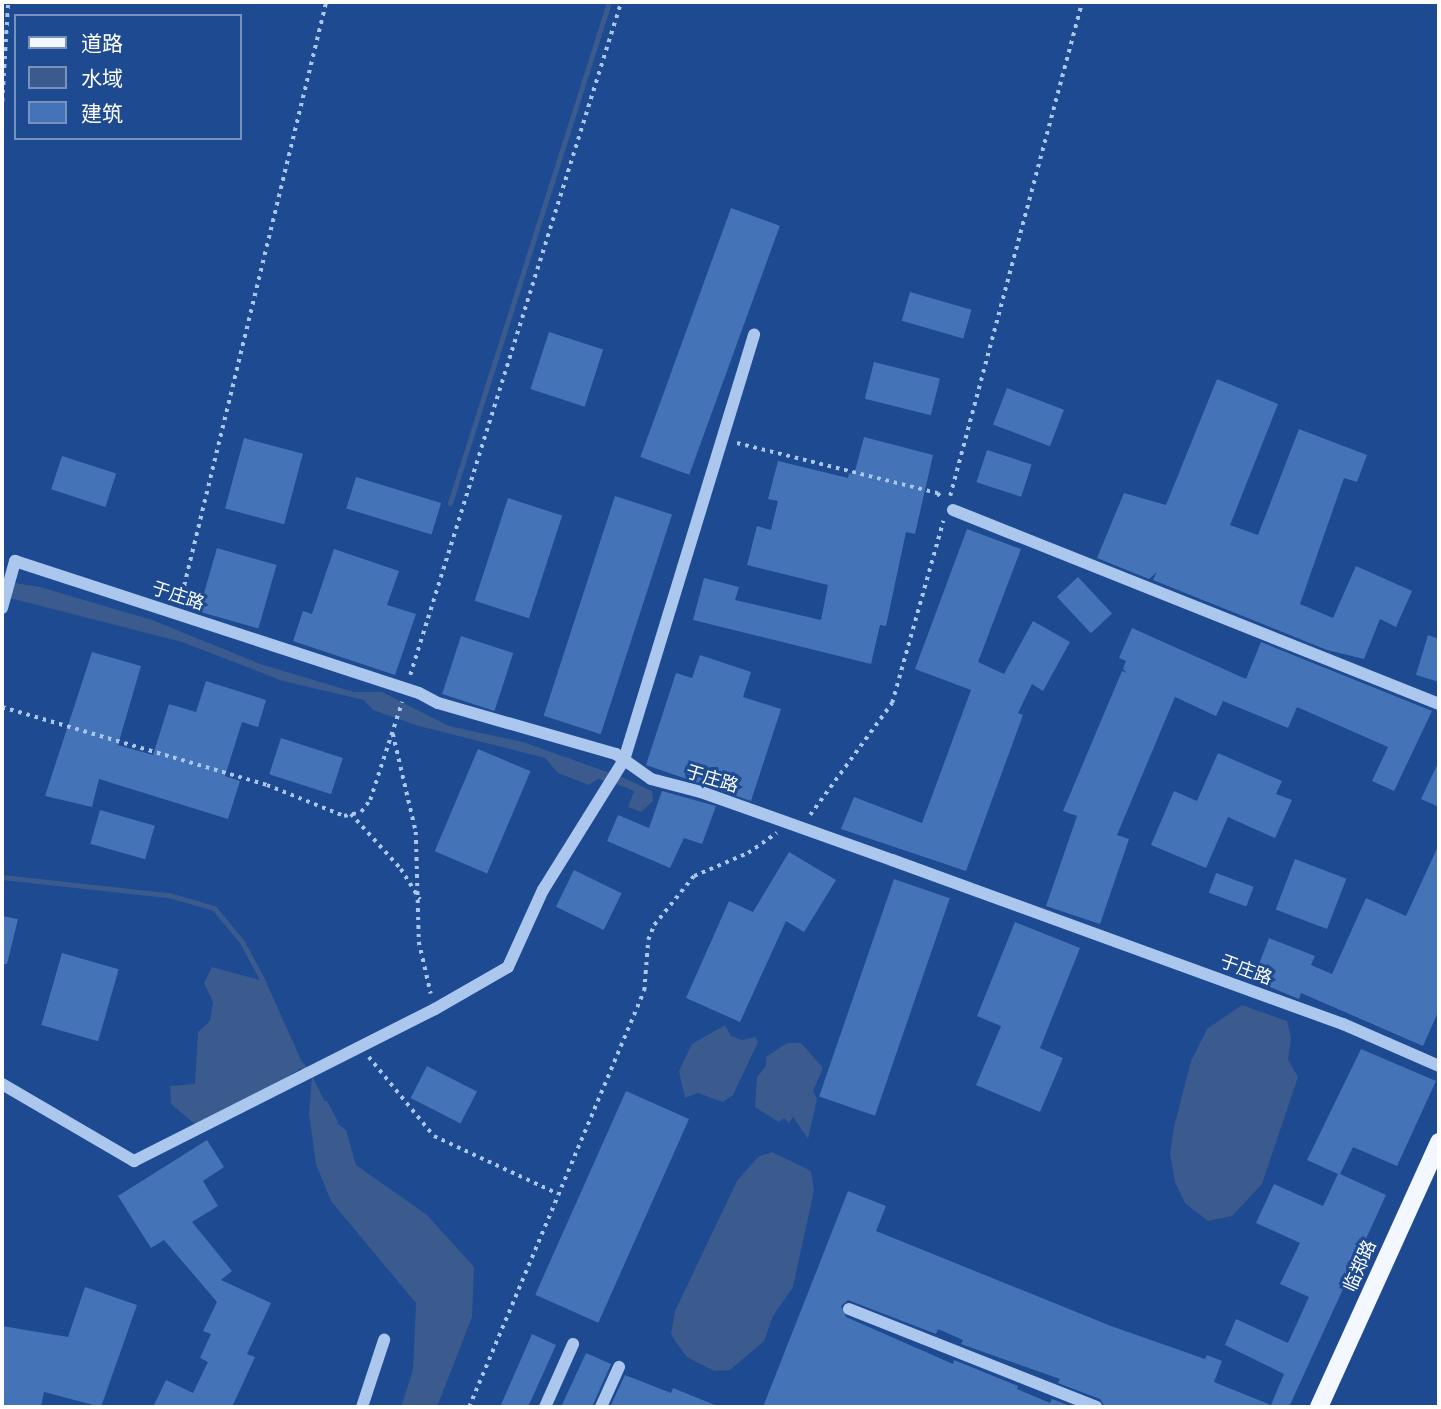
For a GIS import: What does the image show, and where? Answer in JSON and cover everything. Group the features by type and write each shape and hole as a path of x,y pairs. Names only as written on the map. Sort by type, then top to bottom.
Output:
{"main road":[{"name":"临郑路","path":"1319,1407 1439,1142"}],"street":[{"path":"2,1084 134,1161 435,1009 508,967 543,890 624,760 754,334"},
{"path":"950,509 1439,704"},
{"name":"于庄路","path":"2,608 15,561 406,689 438,703 624,760 651,779 701,792 1343,1024 1439,1066"},
{"path":"849,1309 1096,1407"},
{"path":"362,1407 384,1340"},
{"path":"545,1407 573,1344"},
{"path":"601,1407 619,1367"}],"path":[{"path":"2,102 8,2"},
{"path":"177,614 326,2"},
{"path":"2,707 267,785 344,816 361,812 370,800 406,689 621,2"},
{"path":"469,1407 556,1193 644,991 648,940 654,925 694,876 748,853 795,826 892,703 950,509 1082,2"},
{"path":"722,439 938,493 950,509"},
{"path":"392,732 416,832 421,901 421,959 435,1009"},
{"path":"351,814 401,869 421,901"},
{"path":"361,1047 434,1136 556,1193"}],"water":[{"path":"2,581 40,587 152,620 260,664 354,692 382,692 449,726 523,742 624,778 652,791 653,801 641,812 628,807 634,791 598,779 589,785 558,773 545,758 419,726 373,710 364,700 283,681 182,642 2,596"},
{"path":"212,967 263,981 303,1067 202,1130 171,1104 170,1086 195,1084 198,1032 210,1021 213,1002 204,983"},
{"path":"1242,1005 1287,1021 1291,1038 1288,1060 1298,1077 1262,1184 1232,1216 1208,1221 1185,1203 1175,1182 1170,1154 1174,1127 1191,1061 1207,1029"},
{"path":"725,1025 731,1036 742,1040 756,1037 758,1042 733,1095 723,1102 698,1093 685,1098 679,1071 692,1044"},
{"path":"787,1043 801,1043 823,1068 813,1091 817,1099 808,1139 793,1117 789,1123 784,1118 779,1122 755,1107 757,1077 766,1066 766,1057"},
{"path":"312,1076 335,1122 346,1130 356,1165 427,1215 474,1267 472,1317 437,1407 401,1407 413,1370 416,1303 331,1201 316,1164 309,1114"},
{"path":"772,1152 811,1171 814,1190 793,1287 773,1316 764,1341 730,1370 714,1371 687,1357 675,1341 671,1334 675,1311 737,1181 758,1157"}],"building":[{"path":"731,208 780,226 689,475 640,457"},
{"path":"910,292 972,310 963,338 902,321"},
{"path":"549,332 603,350 585,407 530,389"},
{"path":"874,362 940,378 931,415 865,399"},
{"path":"1217,379 1278,404 1230,525 1258,535 1299,429 1367,455 1357,482 1344,478 1300,604 1333,618 1356,566 1412,591 1396,627 1380,619 1364,659 1327,650 1153,580 1157,572 1149,579 1097,558 1124,493 1166,505"},
{"path":"1007,388 1064,410 1050,446 993,424"},
{"path":"864,437 933,455 915,534 906,532 886,626 880,625 871,664 693,620 704,578 739,587 735,600 821,620 828,585 747,565 757,526 771,530 778,501 768,499 778,461 848,478 849,473 854,475"},
{"path":"244,438 303,454 284,524 225,509"},
{"path":"987,450 1032,465 1021,497 976,482"},
{"path":"62,456 116,474 105,507 51,489"},
{"path":"356,477 441,503 431,535 346,509"},
{"path":"615,496 672,515 601,734 544,716"},
{"path":"508,498 562,516 529,618 475,601"},
{"path":"967,529 1021,549 978,662 1004,674 1033,621 1070,642 1043,691 1032,684 1018,713 1023,715 966,871 841,829 854,797 922,823 971,690 915,669"},
{"path":"217,548 277,565 258,629 199,611"},
{"path":"334,549 399,571 387,605 416,614 395,675 293,641 303,611 312,614"},
{"path":"1078,577 1112,614 1091,633 1057,597"},
{"path":"1132,628 1246,679 1261,642 1432,711 1394,791 1372,781 1388,747 1297,707 1288,728 1223,701 1216,716 1175,697 1117,835 1129,839 1100,924 1046,906 1077,816 1063,811 1122,671 1127,673 1123,669 1126,661 1119,658"},
{"path":"1428,635 1439,639 1439,682 1416,675"},
{"path":"461,636 513,653 494,711 442,694"},
{"path":"92,652 141,666 118,745 153,755 169,704 196,712 206,681 266,700 258,727 242,722 225,776 240,781 228,819 99,779 92,807 45,796"},
{"path":"700,655 751,672 743,697 781,709 751,801 646,765 676,673 692,678"},
{"path":"281,738 343,758 331,794 269,774"},
{"path":"478,749 530,771 487,873 435,851"},
{"path":"1218,753 1282,781 1276,794 1292,800 1275,838 1228,817 1206,868 1151,845 1174,791 1197,801"},
{"path":"1439,761 1439,807 1421,799"},
{"path":"662,791 716,806 702,844 684,838 670,868 607,841 618,815 649,828"},
{"path":"100,810 155,826 145,859 90,844"},
{"path":"1439,844 1439,1010 1423,1046 1301,993 1299,999 1253,980 1269,938 1315,956 1311,965 1332,974 1366,898 1406,916"},
{"path":"789,852 836,880 804,932 786,921 740,1022 686,998 729,901 753,912"},
{"path":"1295,859 1346,879 1327,929 1276,909"},
{"path":"574,870 622,893 604,930 556,907"},
{"path":"1216,873 1254,887 1246,906 1209,893"},
{"path":"894,879 950,898 875,1116 819,1096"},
{"path":"2,916 18,919 7,964 2,964"},
{"path":"1015,922 1080,948 1040,1048 1063,1058 1040,1112 976,1085 1001,1026 977,1016"},
{"path":"62,953 119,969 98,1041 41,1025"},
{"path":"1361,1049 1436,1081 1397,1166 1353,1147 1340,1174 1386,1195 1289,1407 1105,1407 1100,1399 1058,1383 1060,1379 961,1344 963,1340 938,1329 936,1334 848,1300 841,1306 846,1317 953,1364 954,1360 1018,1386 1017,1389 1050,1403 1052,1399 1073,1407 763,1407 848,1191 886,1206 876,1231 1111,1326 1205,1359 1207,1355 1222,1361 1214,1382 1271,1405 1284,1374 1225,1345 1236,1319 1288,1343 1309,1297 1280,1284 1300,1243 1256,1223 1274,1184 1323,1206 1338,1174 1307,1160"},
{"path":"427,1066 477,1091 461,1123 411,1098"},
{"path":"626,1091 689,1119 598,1323 535,1295"},
{"path":"207,1140 224,1167 203,1181 218,1206 192,1222 232,1271 221,1280 271,1303 247,1354 255,1357 232,1407 153,1407 166,1380 193,1393 208,1362 200,1358 211,1334 203,1331 217,1302 164,1240 151,1248 118,1196"},
{"path":"85,1287 137,1305 101,1407 44,1392 41,1407 2,1407 2,1326 68,1337"},
{"path":"532,1334 556,1345 528,1407 500,1407"},
{"path":"586,1353 611,1364 592,1407 561,1407"},
{"path":"625,1375 671,1393 673,1388 720,1407 610,1407"}],"waterway":[{"path":"450,503 609,2"},
{"path":"2,877 169,895 214,908 242,942 263,981"},
{"path":"263,982 299,1062 309,1073"},
{"path":"325,1103 335,1122"}]}
